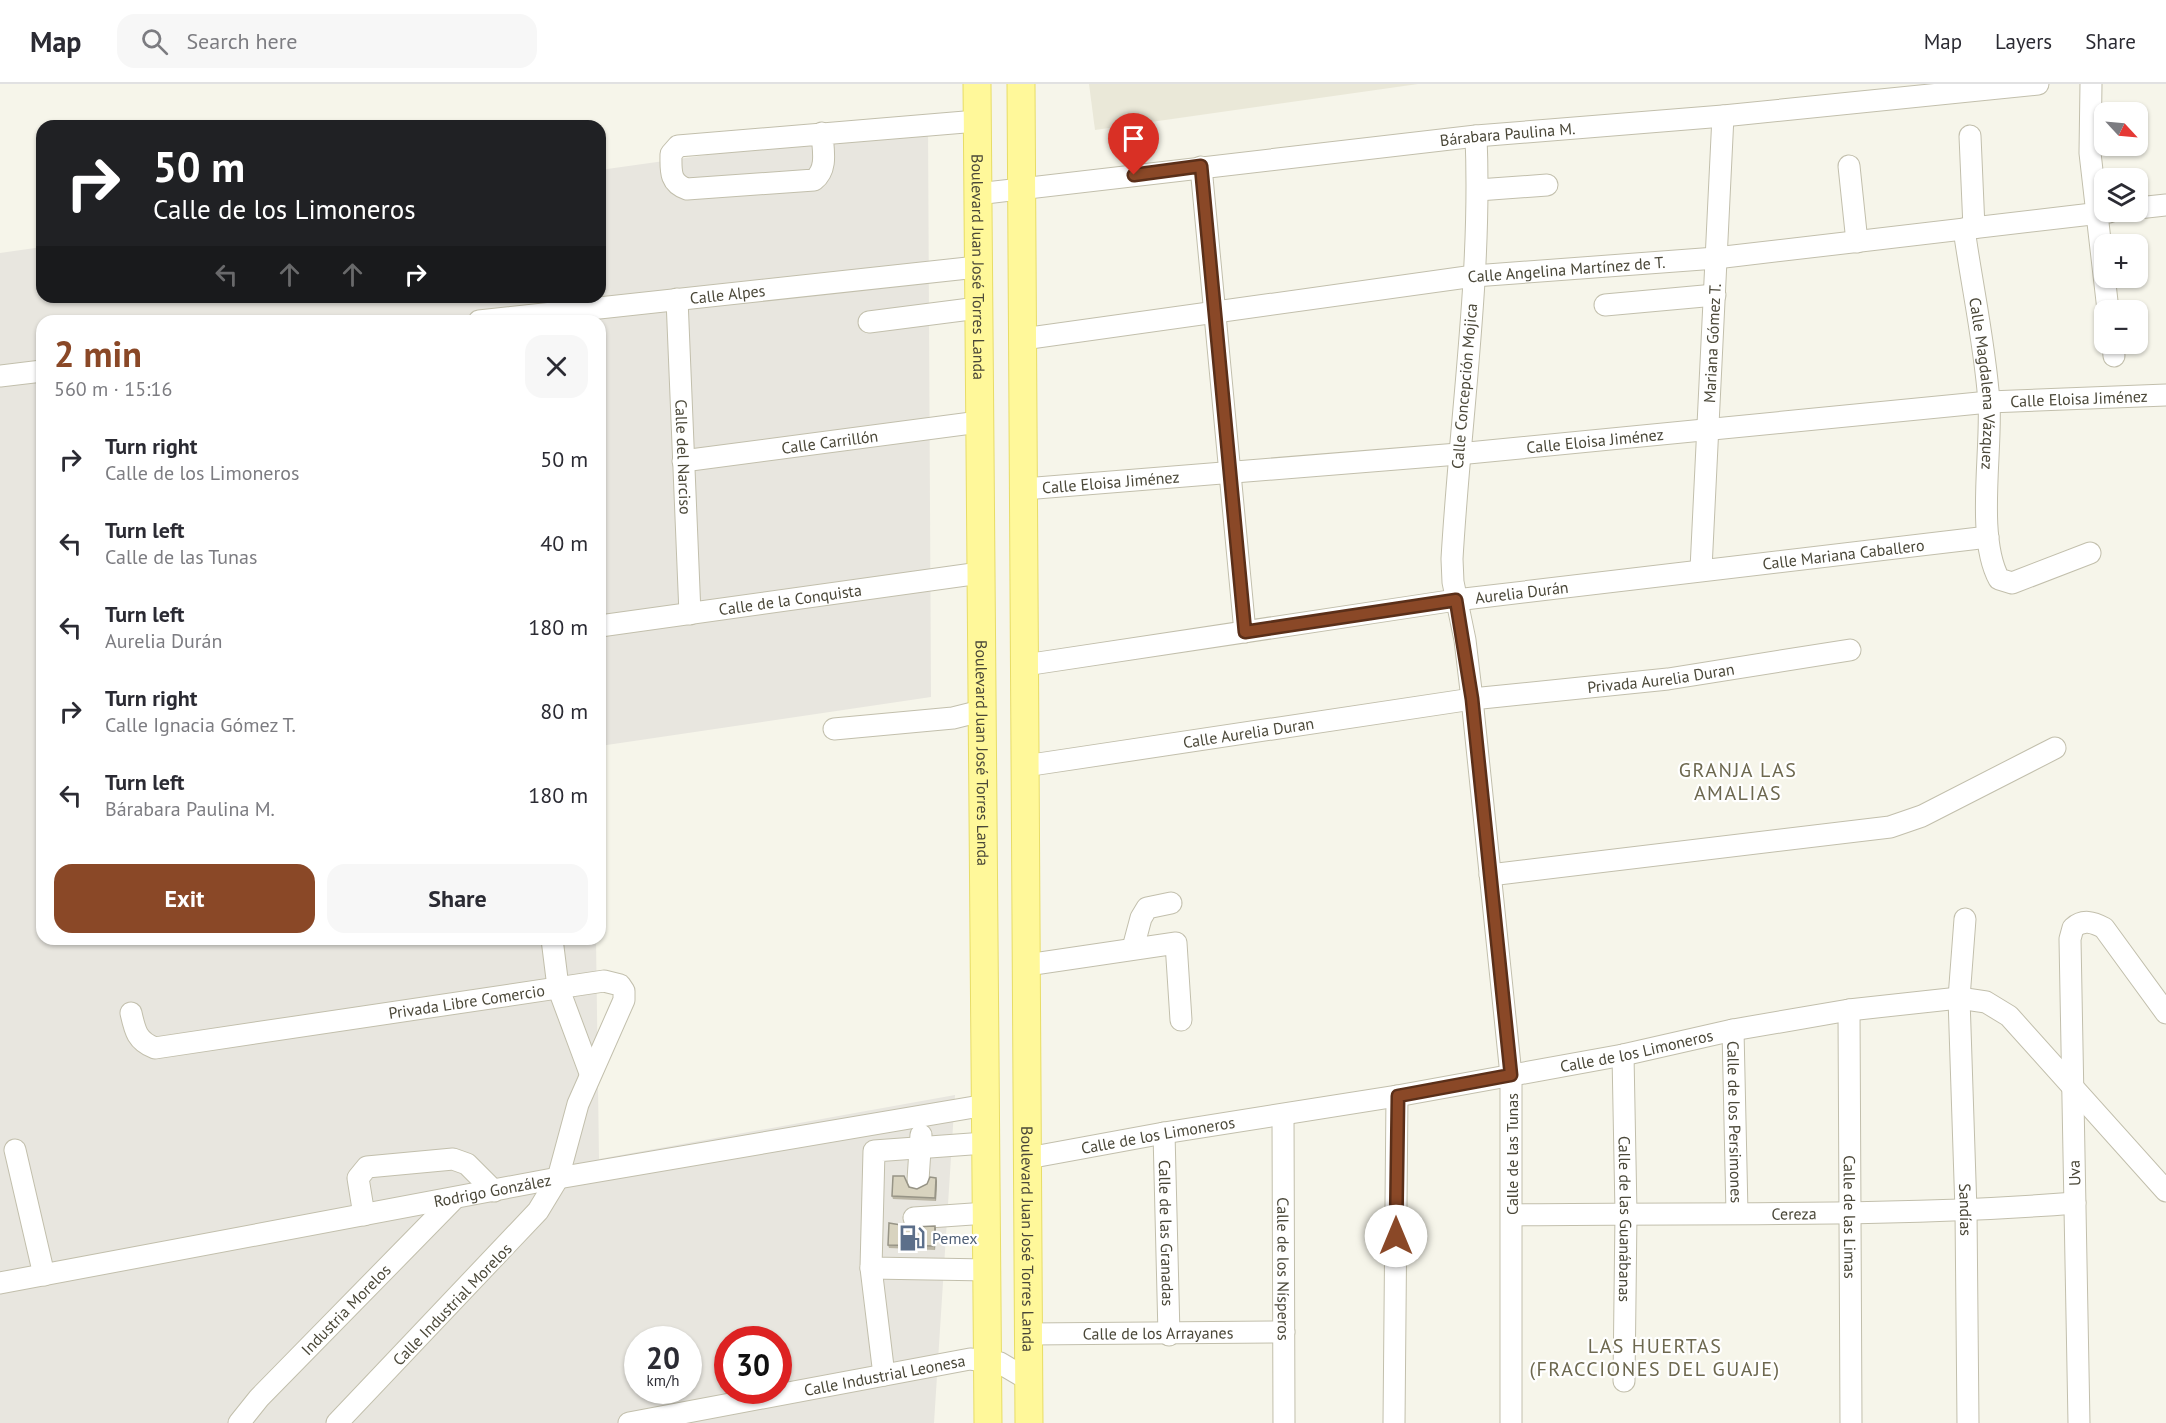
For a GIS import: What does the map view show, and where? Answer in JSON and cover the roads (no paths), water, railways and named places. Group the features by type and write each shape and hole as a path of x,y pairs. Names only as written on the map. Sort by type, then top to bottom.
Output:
{"main road":[{"name":"Boulevard Juan José Torres Landa","path":"977,84 988,1423"},
{"name":"Boulevard Juan José Torres Landa","path":"1021,84 1029,1423"}],"street":[{"name":"Bárabara Paulina M.","path":"977,194 1201,166 1476,136 1723,116 1932,89 2038,84"},
{"path":"2091,86 2090,145 2094,168"},
{"name":"Mariana Gómez T.","path":"1701,569 1723,116"},
{"path":"822,134 824,166 821,174 814,180 687,189 676,184 672,177 671,154 675,147 822,134 977,121"},
{"name":"Calle Concepción Mojica","path":"1456,600 1452,560 1458,454 1474,276 1478,190 1476,136"},
{"name":"Calle Magdalena Vázquez","path":"1970,136 1969,229 1989,402 1988,537 1994,570 1999,579 2012,583 2090,553"},
{"path":"1201,166 1245,632"},
{"path":"1849,166 1857,242"},
{"path":"1478,190 1547,185"},
{"path":"2148,207 2166,205"},
{"name":"Calle Angelina Martínez de T.","path":"1023,339 1474,276 1716,258 2094,213"},
{"path":"2104,222 2107,300"},
{"name":"Calle Alpes","path":"544,315 977,267"},
{"path":"1605,305 1715,295"},
{"name":"Calle del Narciso","path":"677,299 690,614"},
{"path":"868,322 978,308"},
{"path":"0,376 36,372"},
{"name":"Calle Eloisa Jiménez","path":"1024,489 1458,454 1989,402 2166,395"},
{"name":"Calle Carrillón","path":"683,461 979,422"},
{"name":"Calle Mariana Caballero","path":"1701,569 1988,537"},
{"name":"Aurelia Durán","path":"1025,665 1456,600 1701,569"},
{"name":"Calle de la Conquista","path":"606,625 980,573"},
{"name":"Calle de las Tunas","path":"1456,600 1472,699 1511,1075 1511,1423"},
{"name":"Privada Aurelia Duran","path":"1472,699 1668,679 1850,650"},
{"name":"Calle Aurelia Duran","path":"1025,766 1472,699"},
{"path":"834,729 953,718 981,711"},
{"path":"1490,875 1890,827 1922,816 2055,748"},
{"path":"1133,948 1141,918 1147,908 1171,903"},
{"name":"Sandías","path":"1965,919 1959,998 1966,1211 1968,1423"},
{"name":"Uva","path":"2079,1423 2070,939 2077,925 2093,922 2104,928 2166,1013"},
{"path":"1027,965 1176,943 1181,1020"},
{"path":"553,945 558,987 590,1073"},
{"name":"Privada Libre Comercio","path":"131,1013 136,1032 142,1043 155,1048 558,987 604,981 620,985 624,991 624,1000 590,1073 570,1130 558,1178"},
{"name":"Calle de los Limoneros","path":"1029,1158 1164,1133 1398,1096 1623,1055 1733,1029 1849,1010 1959,998 1986,1002 2009,1016 2166,1191"},
{"name":"Calle de las Limas","path":"1849,1010 1851,1423"},
{"name":"Calle de los Persimones","path":"1733,1029 1737,1213"},
{"name":"Calle de las Guanábanas","path":"1623,1055 1626,1213 1624,1381"},
{"path":"1394,1423 1398,1096"},
{"name":"Rodrigo González","path":"0,1283 558,1178 986,1105"},
{"name":"Calle de los Nísperos","path":"1283,1115 1284,1423"},
{"path":"922,1116 916,1206 987,1213"},
{"path":"856,1128 874,1151 871,1268 884,1375"},
{"name":"Calle de las Granadas","path":"1164,1133 1170,1335"},
{"path":"874,1151 985,1143"},
{"path":"15,1150 44,1275"},
{"path":"364,1215 358,1178 367,1167 453,1159 467,1164 494,1191"},
{"name":"Calle Industrial Morelos","path":"337,1423 522,1231 538,1211 558,1178"},
{"name":"Industria Morelos","path":"239,1423 259,1398 455,1198"},
{"name":"Cereza","path":"1512,1215 1851,1214 1966,1211 2075,1203"},
{"path":"871,1268 911,1258 988,1270"},
{"name":"Calle de los Arrayanes","path":"1030,1335 1284,1332"},
{"name":"Calle Industrial Leonesa","path":"629,1423 954,1361 988,1360 1010,1368 1029,1380"}],"place":[{"name":"Pemex","path":"912,1238"}],"district":[{"name":"GRANJA LAS AMALIAS","path":"1738,782"},
{"name":"LAS HUERTAS (FRACCIONES DEL GUAJE)","path":"1655,1358"}]}
